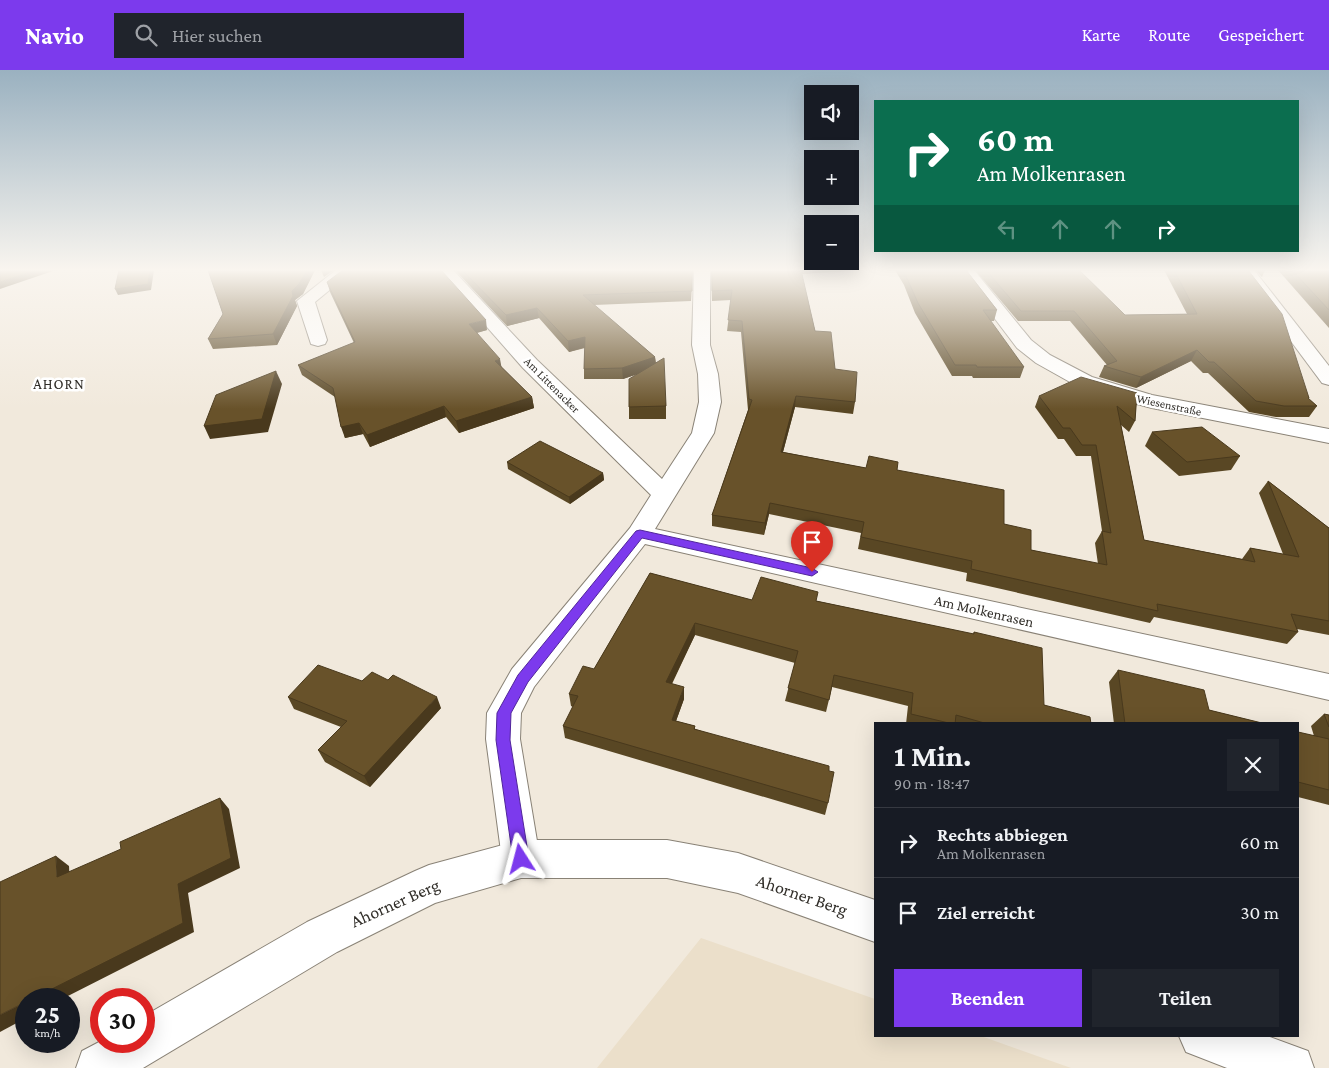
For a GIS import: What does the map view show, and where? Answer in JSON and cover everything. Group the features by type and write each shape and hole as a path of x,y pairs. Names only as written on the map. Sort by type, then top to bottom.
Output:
{"street":[{"path":"311,317 318,340"},
{"name":"Am Littenacker","path":"487,317 530,364 664,495"},
{"path":"521,859 503,740 504,713 523,678 640,534 703,433 710,402 708,374 701,345 701,317"},
{"name":"Wiesenstraße","path":"1003,317 1024,344 1035,353 1070,376 1092,386 1142,400 1329,436"},
{"path":"1281,317 1329,379"},
{"name":"Am Molkenrasen","path":"640,534 1329,687"},
{"name":"Ahorner Berg","path":"100,1068 322,937 429,884 521,859 667,859 738,873 874,921"},
{"path":"1205,1037 1291,1068"}],"shaded area":[{"path":"701,938 874,999 874,1037 984,1037 1071,1068 597,1068"}],"building":[{"path":"221,317 282,317 273,334 208,339"},
{"path":"343,317 483,317 486,320 469,324 500,359 495,361 532,397 456,421 444,406 367,435 359,423 341,427 333,388 298,365 355,342"},
{"path":"545,317 608,317 655,357 622,368 584,369 585,337 568,341"},
{"path":"728,317 812,317 815,331 831,332 835,369 857,372 855,402 796,396 781,452 866,468 869,456 898,462 897,470 1004,490 1004,524 1031,530 1031,550 1107,565 1102,531 1111,533 1096,445 1082,445 1070,428 1063,428 1039,396 1081,377 1137,393 1135,421 1117,406 1144,540 1255,562 1250,548 1299,557 1268,481 1329,528 1329,621 1291,614 1298,632 1157,604 1158,611 971,569 972,561 861,537 864,522 770,503 765,523 712,515 752,400 749,399 742,321 728,320"},
{"path":"926,317 988,317 1024,367 977,367 976,365 955,365"},
{"path":"1079,317 1283,317 1308,398 1317,406 1284,406 1256,401 1214,362 1209,362 1197,350 1141,377 1104,366 1117,361"},
{"path":"664,358 666,406 629,407 629,379"},
{"path":"276,371 262,419 204,426 216,395"},
{"path":"1202,427 1240,456 1187,462 1152,432"},
{"path":"540,441 603,473 569,497 507,462"},
{"path":"650,573 752,600 761,577 818,592 816,601 974,634 974,632 1042,648 1044,705 1090,717 1091,722 981,722 956,715 955,722 945,722 911,714 913,693 834,675 829,700 788,688 798,651 695,623 666,682 684,687 672,720 695,726 694,729 829,766 829,771 834,772 828,803 563,726 578,696 569,694 583,666 594,669"},
{"path":"318,665 362,681 372,672 388,680 393,675 437,697 364,776 318,750 347,721 288,697"},
{"path":"1118,670 1204,690 1209,710 1258,722 1125,722"},
{"path":"1324,714 1329,715 1329,727"},
{"path":"1299,732 1329,739 1329,790 1299,782"},
{"path":"220,798 231,858 178,884 183,923 54,988 15,988 15,1008 0,1015 0,882 56,856 57,877 121,849 120,842"}],"district":[{"name":"AHORN","path":"59,384"}],"route":[{"path":"521,859 503,740 504,713 523,678 640,534 812,572"}]}
